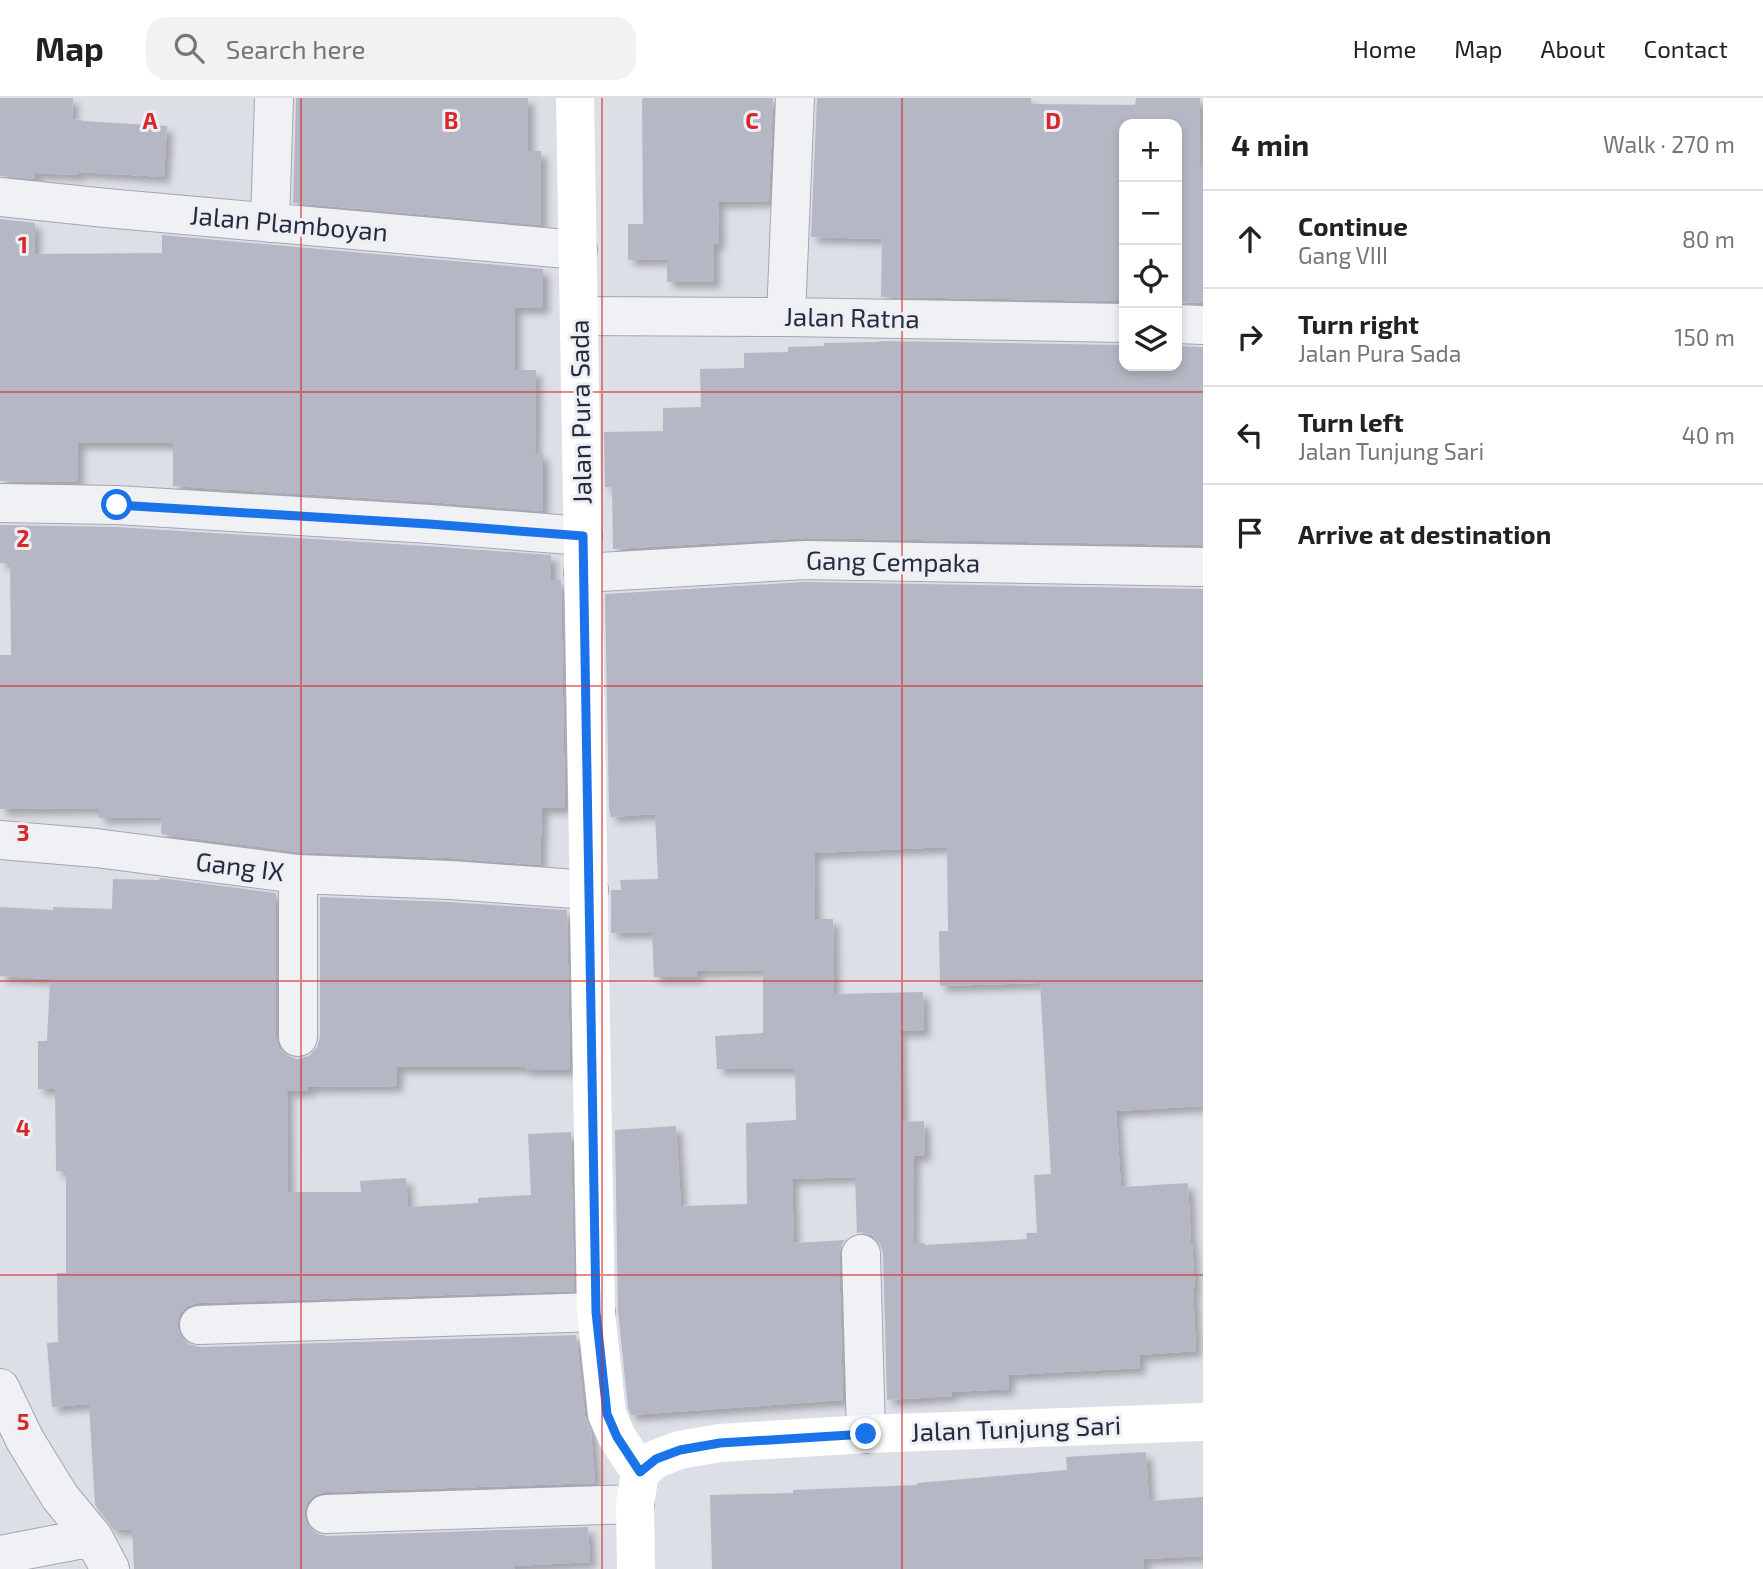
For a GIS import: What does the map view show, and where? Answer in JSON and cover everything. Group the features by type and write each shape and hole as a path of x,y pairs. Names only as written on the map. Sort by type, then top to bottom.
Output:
{"street":[{"path":"270,223 274,98"},
{"name":"Jalan Pura Sada","path":"575,98 583,554 575,894 596,1312 607,1414 637,1488"},
{"path":"786,317 795,98"},
{"name":"Jalan Plamboyan","path":"0,197 578,250"},
{"name":"Jalan Ratna","path":"580,316 1119,323"},
{"path":"1182,324 1203,325"},
{"name":"Gang Cempaka","path":"0,503 117,505 429,524 583,554 1203,567"},
{"path":"638,547 763,550"},
{"name":"Gang IX","path":"0,840 96,848 298,874 450,880 575,894"},
{"path":"377,863 575,894"},
{"path":"298,874 298,1037"},
{"path":"861,1254 866,1434"},
{"path":"199,1325 596,1312"},
{"path":"0,1388 25,1440 60,1497 102,1553"},
{"name":"Jalan Tunjung Sari","path":"637,1488 656,1459 680,1450 720,1443 866,1434 1203,1422"},
{"path":"326,1514 637,1488 636,1569"},
{"path":"0,1555 102,1553"}],"building":[{"path":"0,98 73,98 72,119 167,126 164,177 79,172 79,175 35,173 35,179 0,176"},
{"path":"296,98 528,98 528,151 541,151 541,225 293,203"},
{"path":"642,98 773,98 769,201 718,202 719,243 714,244 714,282 667,282 667,259 628,260 628,224 643,224"},
{"path":"817,98 1031,98 1031,104 1135,105 1136,98 1200,98 1203,303 1182,302 1182,119 1119,119 1119,301 881,297 882,239 811,237"},
{"path":"0,219 35,223 35,254 162,253 162,235 543,269 543,308 515,308 515,370 536,370 535,454 543,454 543,511 173,486 173,443 78,443 78,482 0,481"},
{"path":"824,343 1119,345 1119,371 1182,371 1182,346 1203,347 1203,545 805,538 613,549 612,487 605,487 604,432 663,431 663,408 701,407 700,369 744,368 744,353 788,352 788,347 824,346"},
{"path":"0,525 116,527 551,555 551,580 561,580 565,808 542,808 540,865 451,858 300,852 161,834 162,817 99,818 99,808 0,809 0,655 11,655 10,563 0,563"},
{"path":"805,582 1203,589 1203,1106 1116,1111 1121,1187 1188,1183 1196,1351 1139,1355 1140,1368 1008,1375 1009,1389 952,1392 952,1396 887,1400 883,1253 880,1243 872,1235 857,1233 855,1177 792,1179 794,1243 845,1240 839,1255 843,1400 631,1415 628,1408 618,1311 615,1130 676,1126 681,1206 747,1204 746,1123 796,1120 795,1069 717,1069 715,1036 763,1033 763,970 697,971 697,977 654,977 652,932 611,933 611,890 621,890 620,880 658,879 655,814 611,817 609,809 605,594","holes":["947,847 948,931 939,931 940,986 1040,983 1051,1174 1034,1175 1037,1233 1026,1233 1027,1239 925,1245 913,1243 914,1156 925,1155 924,1121 902,1122 900,1031 924,1031 923,992 834,994 833,919 815,919 814,853"]},
{"path":"160,878 276,893 276,1037 279,1048 288,1056 297,1059 309,1056 317,1047 320,1037 320,897 567,910 570,1070 525,1070 525,1067 397,1067 397,1086 308,1087 308,1091 287,1091 288,1192 361,1192 360,1181 406,1178 408,1207 478,1203 478,1198 531,1195 528,1134 571,1132 574,1291 198,1303 188,1306 180,1314 177,1326 181,1337 188,1344 200,1347 576,1335 585,1416 591,1432 595,1483 325,1492 315,1495 307,1503 304,1515 307,1525 315,1533 327,1536 588,1527 590,1562 515,1566 515,1569 134,1569 132,1529 114,1530 95,1505 89,1404 52,1407 47,1343 58,1342 57,1273 66,1273 66,1171 56,1171 55,1089 38,1089 38,1041 47,1041 50,979 0,976 0,907 112,909 113,879"},
{"path":"1146,1452 1149,1501 1203,1497 1203,1556 1143,1559 1144,1569 712,1569 710,1495 917,1485 1067,1470 1066,1457"}],"route":[{"path":"117,505 583,536 596,1312 607,1414 617,1437 640,1472 656,1459 680,1450 720,1443 866,1434"}]}
